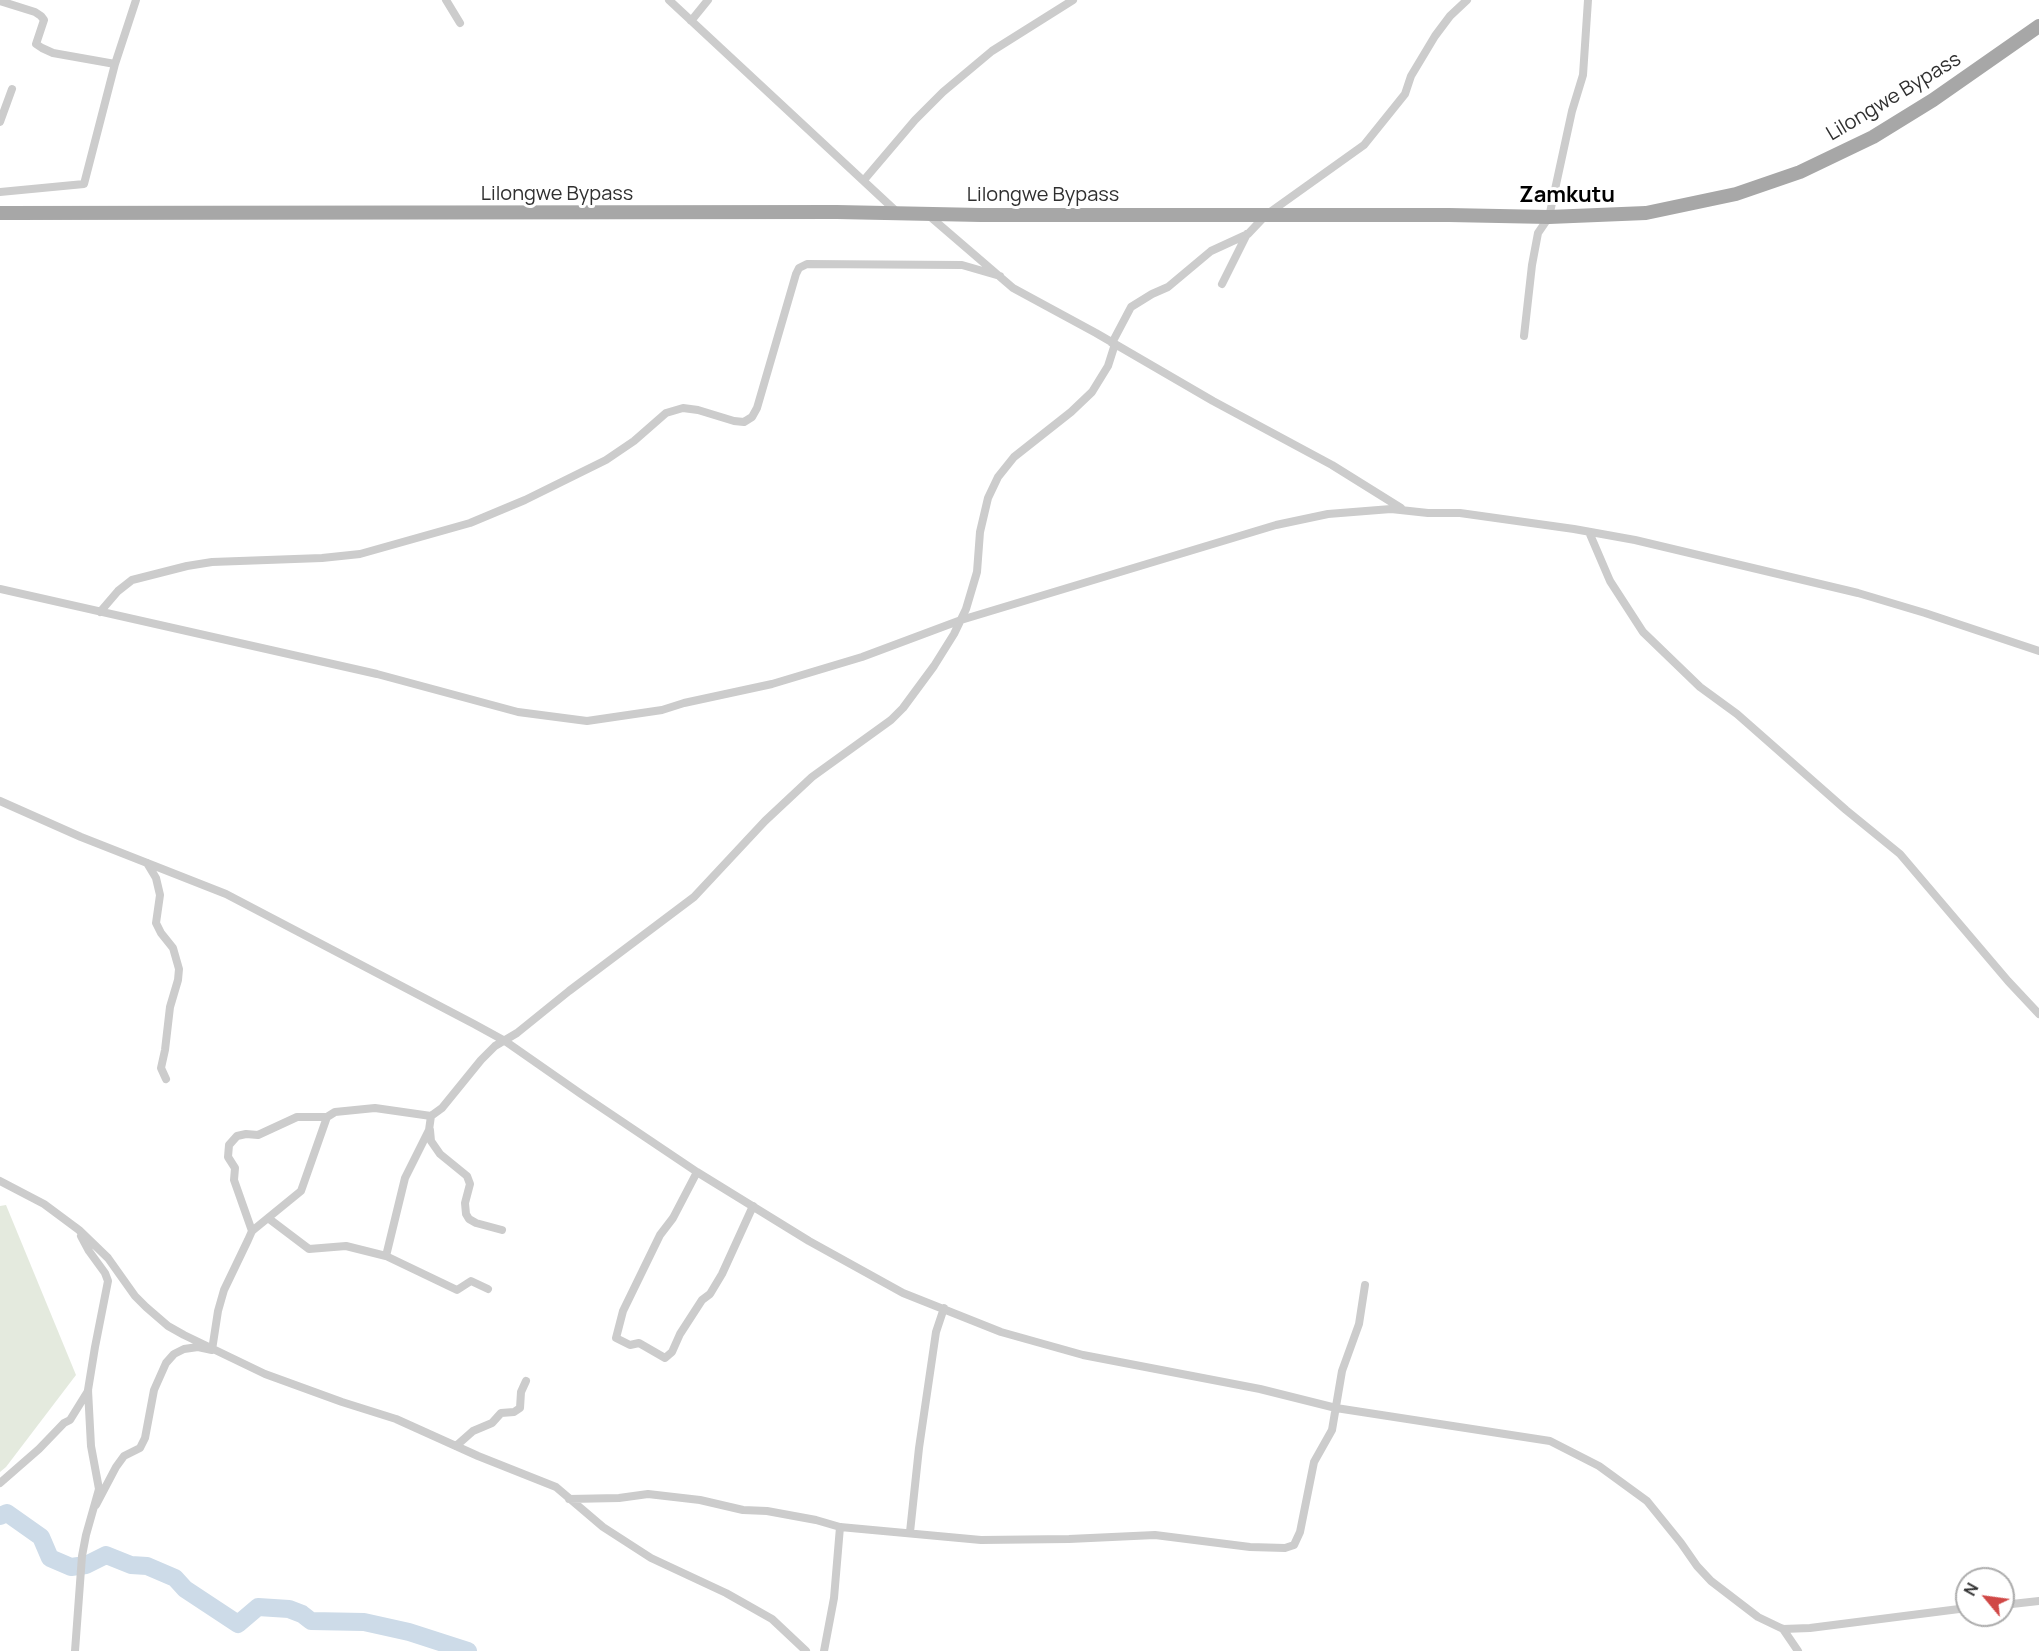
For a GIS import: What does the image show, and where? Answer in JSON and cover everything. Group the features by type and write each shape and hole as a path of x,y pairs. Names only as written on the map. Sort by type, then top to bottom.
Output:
{"main road":[{"name":"Lilongwe Bypass","path":"0,213 927,213 1549,217 1646,213 1736,194 1800,172 1873,137 1933,100 2039,26"}],"street":[{"path":"0,192 84,184 115,64 136,0"},
{"path":"446,0 460,23"},
{"path":"669,0 898,213"},
{"path":"691,21 708,0"},
{"path":"864,180 915,120 943,92 992,51 1073,0"},
{"path":"1222,284 1248,234 1266,216 1364,145 1405,94 1411,76 1450,15 1467,0"},
{"path":"1524,336 1536,244 1539,233 1549,217 1572,111 1583,75 1588,0"},
{"path":"0,1 42,16 44,20 36,44 42,48 53,53 115,64"},
{"path":"0,122 12,89"},
{"path":"927,213 1013,288 1332,465 1404,510"},
{"path":"252,1231 234,1180 235,1168 228,1157 229,1145 237,1136 258,1135 297,1117 327,1117 335,1112 375,1108 431,1116 442,1108 495,1046 505,1041 694,897 765,821 812,777 891,720 907,703 934,666 961,620 977,572 980,532 992,488 1014,457 1071,412 1092,392 1108,366 1114,344 1131,307 1168,287 1211,252 1248,234"},
{"path":"100,612 118,591 132,580 187,566 212,562 322,558 360,554 470,523 525,501 606,460 634,441 666,413 683,408 744,422 752,417 757,408 796,274 799,268 807,264 962,265 1000,276"},
{"path":"0,589 366,671 518,712 587,721 662,711 684,703 772,684 862,657 961,620 1304,518 1328,514 1404,510 1460,513 1635,540 1858,593 2039,651"},
{"path":"1589,532 1610,581 1643,632 1695,683 1737,714 1900,854 2039,1014"},
{"path":"0,801 81,837 245,903 505,1041 697,1172 884,1284 903,1293 1001,1332 1064,1350 1260,1389 1336,1408 1551,1441 1599,1466 1647,1501 1711,1581 1758,1617 1784,1629 1911,1617 1955,1610"},
{"path":"147,863 156,878 160,895 156,923 173,948 179,969 170,1007 161,1068 166,1079"},
{"path":"431,1116 429,1130 431,1141 440,1154 467,1176 470,1184 465,1203 469,1219 476,1224 502,1230"},
{"path":"212,1350 224,1290 252,1231 301,1191 327,1117"},
{"path":"386,1256 405,1178 429,1130"},
{"path":"697,1172 678,1209 660,1235 623,1311 616,1338 630,1345 639,1343 665,1358 672,1352 702,1299 710,1294 722,1274 753,1206"},
{"path":"0,1181 44,1204 79,1230 108,1258 135,1296 158,1318 184,1335 265,1374 332,1399 396,1419 478,1456 556,1487 603,1527 651,1558 726,1593 772,1619 806,1651"},
{"path":"268,1218 309,1249 346,1246 386,1256 457,1290 471,1281 488,1289"},
{"path":"75,1651 82,1556 99,1489 91,1446 88,1390 94,1347 108,1281 79,1230"},
{"path":"569,1499 619,1498 648,1494 767,1511 840,1527 981,1540 1155,1535 1272,1549 1294,1545 1300,1532 1314,1462 1318,1450 1332,1430 1342,1371 1359,1324 1365,1285"},
{"path":"910,1532 919,1448 936,1332 945,1308"},
{"path":"96,1504 124,1456 140,1448 145,1438 154,1390 166,1363 174,1354 184,1349 198,1347 212,1350"},
{"path":"456,1446 473,1431 492,1423 501,1413 514,1412 520,1408 521,1392 526,1381"},
{"path":"0,1483 70,1420 88,1390"},
{"path":"70,1420 82,1423 90,1431"},
{"path":"824,1651 834,1598 840,1527"},
{"path":"2015,1604 2039,1601"},
{"path":"1784,1629 1798,1651"}],"shaded area":[{"path":"6,1205 76,1375 0,1472 0,1206"}],"waterway":[{"path":"0,1516 7,1513 41,1537 50,1558 71,1567 86,1565 106,1555 131,1565 147,1566 175,1578 185,1589 238,1624 258,1607 289,1609 302,1614 311,1621 364,1622 409,1632 468,1651"}],"district":[{"name":"Zamkutu","path":"1567,196"}]}
